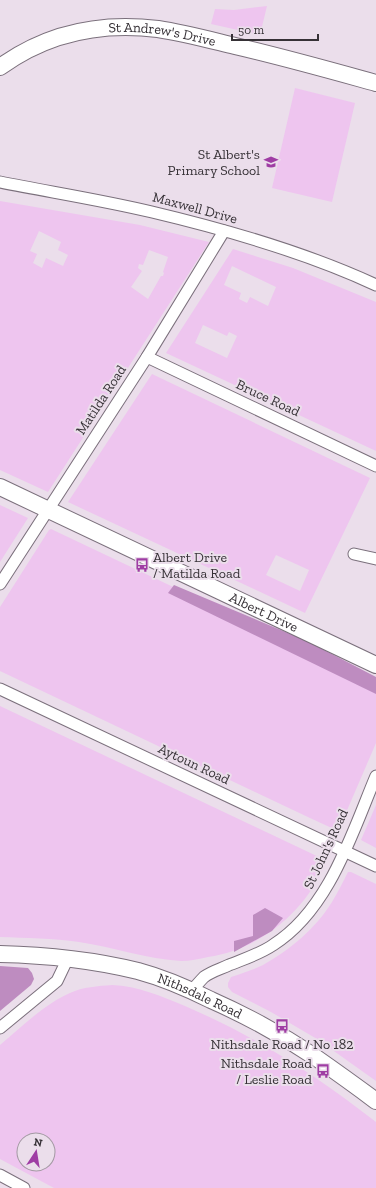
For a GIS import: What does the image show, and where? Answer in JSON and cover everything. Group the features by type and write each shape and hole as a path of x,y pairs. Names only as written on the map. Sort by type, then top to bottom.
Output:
{"street":[{"name":"St Andrew's Drive","path":"0,67 30,49 71,33 95,28 125,27 158,29 230,45 300,61 376,83"},
{"name":"Maxwell Drive","path":"0,182 151,211 290,251 376,285"},
{"name":"Matilda Road","path":"0,584 147,357 224,231"},
{"name":"Bruce Road","path":"147,357 376,466"},
{"name":"Albert Drive","path":"0,487 376,665"},
{"path":"354,554 376,559"},
{"name":"Aytoun Road","path":"0,689 376,866"},
{"name":"St John's Road","path":"192,990 206,976 214,971 260,953 279,941 295,927 320,898 344,851 376,776"},
{"name":"Nithsdale Road","path":"0,954 68,958 138,971 177,984 258,1023 293,1043 376,1101"},
{"path":"0,1028 58,981 68,958"},
{"path":"0,1175 24,1188"}],"shaded area":[{"path":"267,6 260,35 211,24 215,9 234,10"},
{"path":"295,88 355,103 332,202 272,188"},
{"path":"0,201 140,225 209,242 48,492 0,470","holes":["39,231 61,242 58,250 68,255 63,266 46,258 42,268 33,263 37,254 30,251","149,250 168,257 163,276 161,276 148,299 131,287 142,271 138,268 139,264 143,265"]},
{"path":"233,249 293,268 376,302 376,451 166,353","holes":["232,266 276,287 268,306 250,297 247,303 239,299 241,293 224,285","203,325 227,336 229,332 237,336 227,358 195,343"]},
{"path":"152,374 370,478 305,613 68,502","holes":["276,555 309,570 300,591 266,575"]},
{"path":"0,505 28,518 0,562"},
{"path":"51,529 376,683 376,743 339,829 336,830 310,818 0,671 0,607"},
{"path":"174,585 307,641 376,677 376,694 168,593"},
{"path":"0,706 321,858 325,865 305,898 278,926 245,946 227,953 194,960 181,961 156,958 92,944 40,938 0,937"},
{"path":"376,805 376,848 361,840"},
{"path":"348,872 376,884 376,1081 317,1039 271,1012 232,992 228,987 231,977 259,967 302,938 326,912"},
{"path":"265,908 283,918 272,931 234,952 234,941 253,936 253,915"},
{"path":"0,966 28,968 34,979 31,985 0,1011"},
{"path":"112,985 131,987 176,1002 260,1043 331,1088 376,1122 376,1188 54,1188 24,1172 56,1172 56,1132 16,1132 16,1168 0,1159 0,1045 34,1016 61,997 80,989"}],"place":[{"name":"St Albert's Primary School","path":"271,162"},
{"name":"Albert Drive / Matilda Road","path":"142,565"},
{"name":"Nithsdale Road / No 182","path":"282,1026"},
{"name":"Nithsdale Road / Leslie Road","path":"323,1071"}]}
